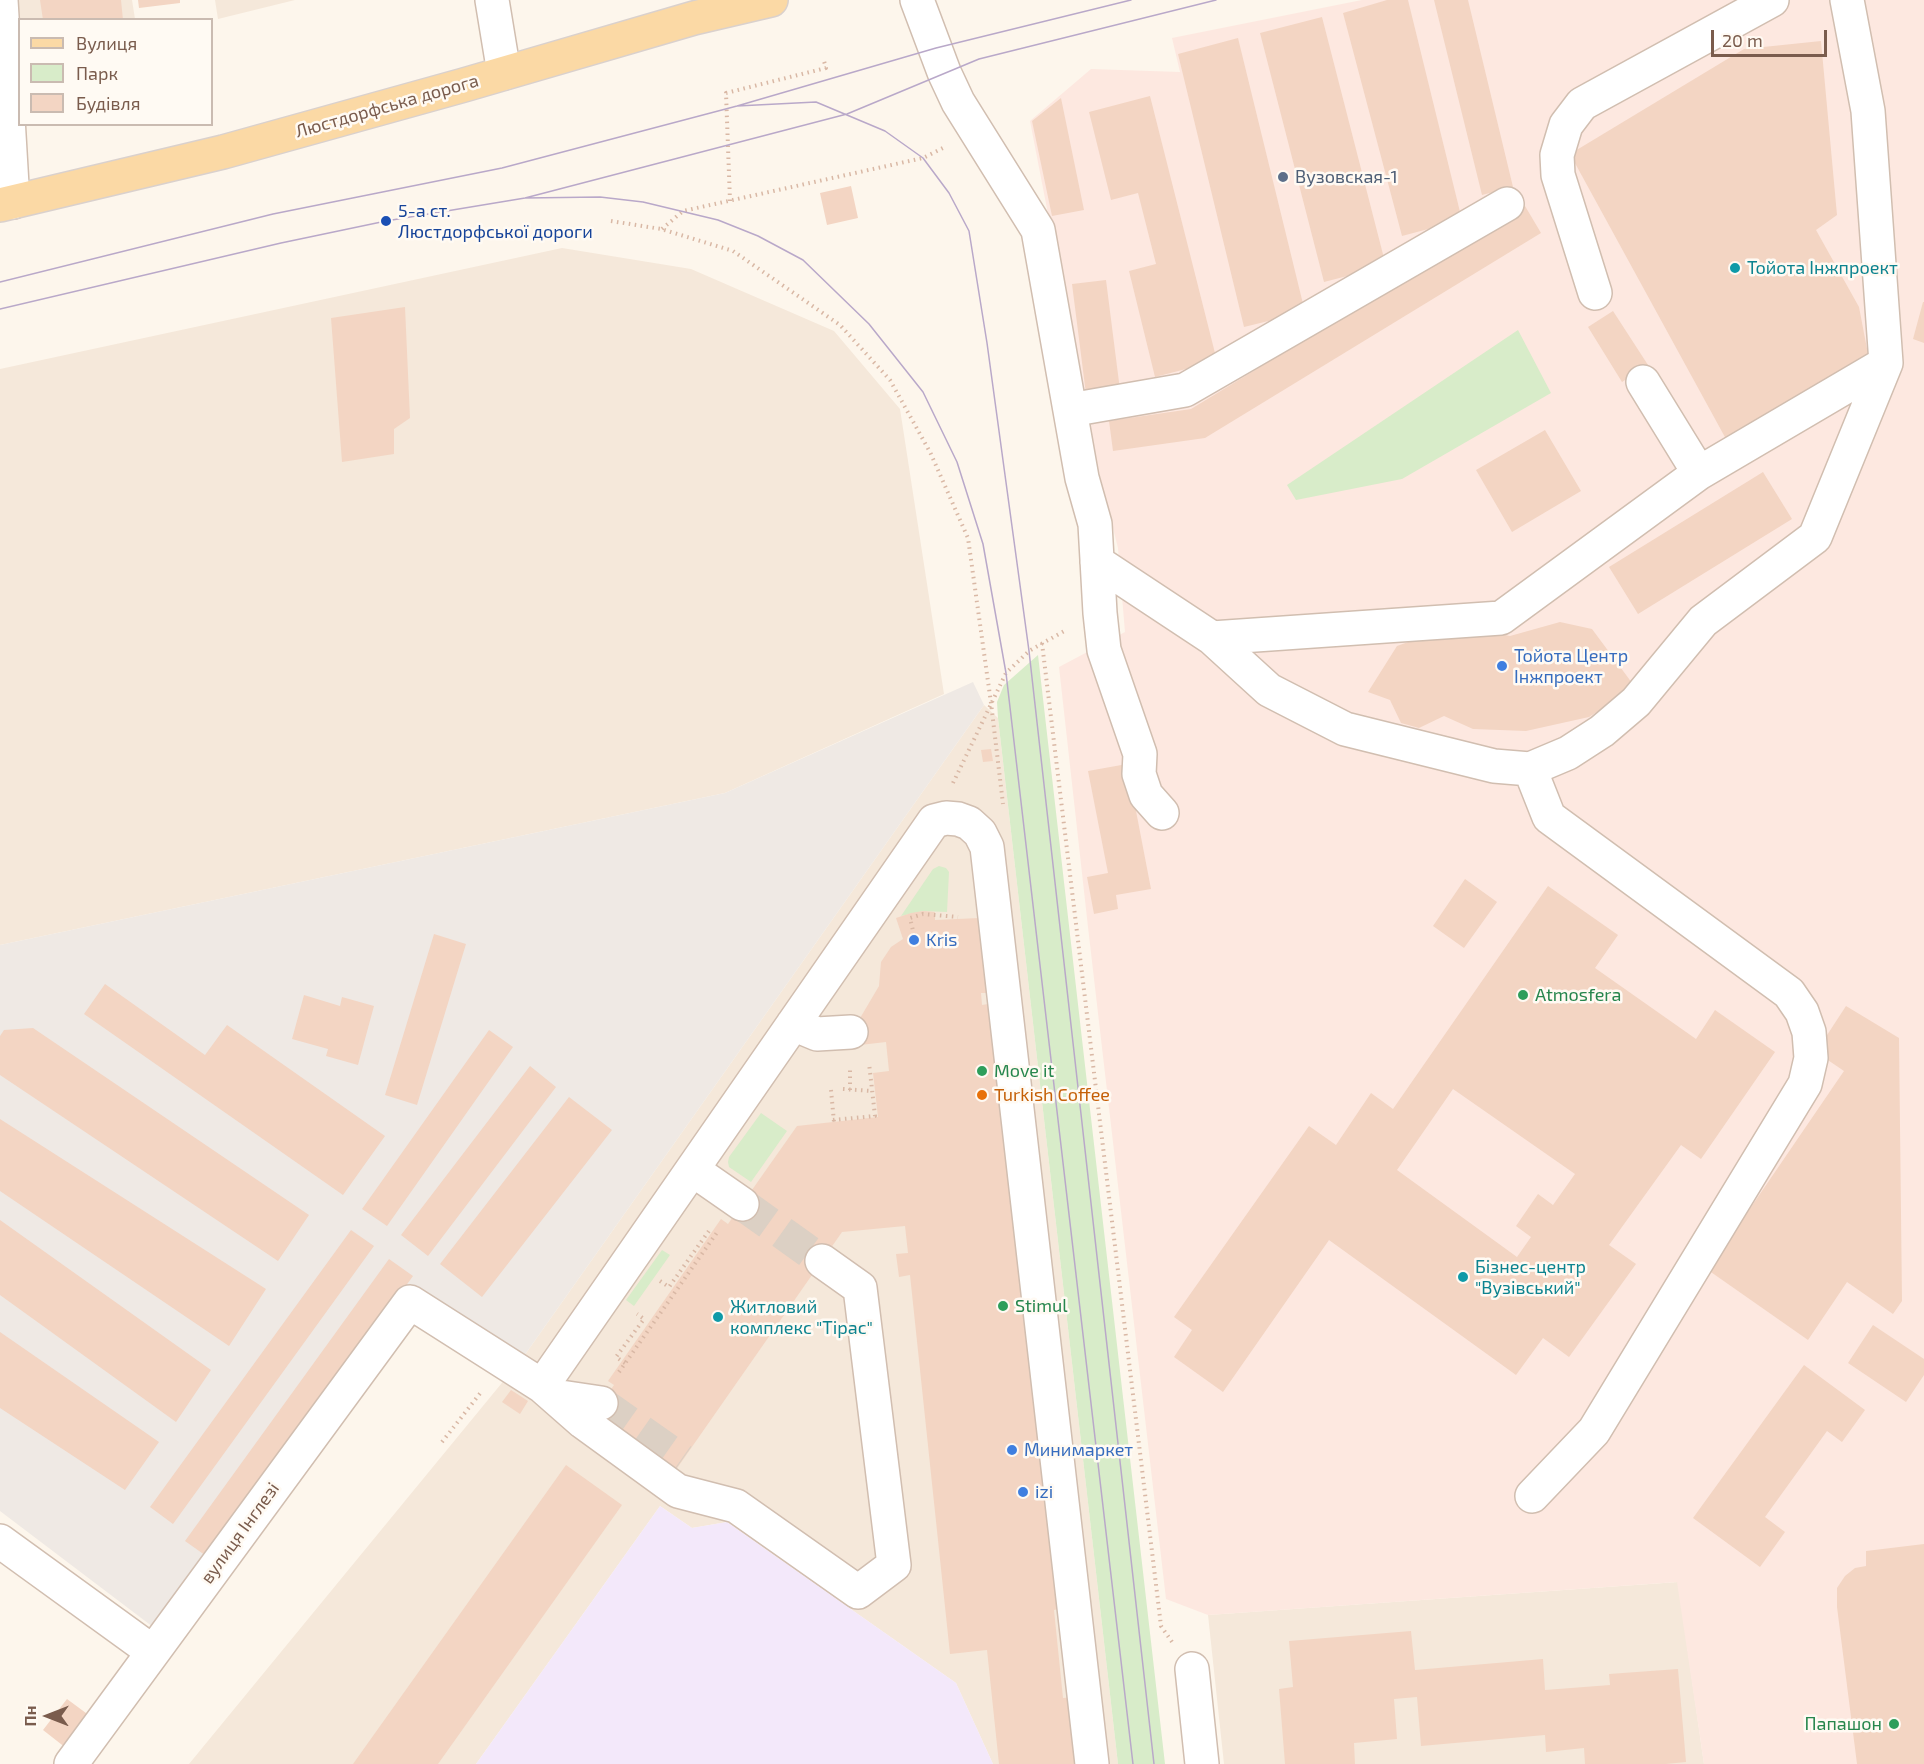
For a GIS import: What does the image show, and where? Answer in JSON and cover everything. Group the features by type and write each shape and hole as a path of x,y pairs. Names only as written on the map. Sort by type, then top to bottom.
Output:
{"main road":[{"name":"Люстдорфська дорога","path":"7,203 223,152 694,18 771,0"}],"street":[{"path":"1,0 7,203"},
{"path":"492,0 504,73"},
{"path":"917,0 944,72 958,102 1038,231 1082,478 1095,524 1104,650 1140,754"},
{"path":"1595,293 1558,175 1557,155 1566,125 1582,104 1772,0"},
{"path":"1097,562 1212,638 1269,690 1345,729 1494,766 1530,769 1568,753 1602,731 1636,702 1702,621 1815,537 1886,363 1868,111 1847,0"},
{"path":"1070,410 1185,390 1507,204"},
{"path":"1212,638 1502,618 1699,473 1886,363"},
{"path":"1643,382 1699,473"},
{"path":"1530,769 1549,817 1789,993 1802,1012 1809,1032 1810,1058 1805,1084 1594,1431 1532,1496"},
{"path":"548,1391 693,1170 934,821 946,818 969,823 980,833 987,847 1092,1764"},
{"path":"793,1024 857,1050"},
{"path":"693,1170 727,1216"},
{"path":"505,1362 548,1391 583,1422 678,1491 736,1506 858,1592 894,1565 860,1288 822,1261"},
{"name":"вулиця Інглезі","path":"71,1764 410,1302 505,1362"},
{"path":"548,1391 601,1403"},
{"path":"0,1540 153,1652"},
{"path":"1192,1669 1202,1764"}],"path":[{"path":"730,201 726,93 826,68 824,61"},
{"path":"661,229 683,211 922,158 976,132"},
{"path":"611,221 661,229 733,251 840,325 890,380 930,452 968,538 991,703"},
{"path":"934,821 1006,673 1029,651 1100,613"},
{"path":"1042,643 1161,1626 1192,1669"},
{"path":"914,935 910,918 923,914 950,915"},
{"path":"850,1090 857,1050"},
{"path":"831,1090 834,1121 875,1116 872,1091 857,1050"},
{"path":"843,1089 872,1091"},
{"path":"660,1281 669,1287 693,1254 727,1216"},
{"path":"619,1372 727,1216"},
{"path":"693,1254 699,1258"},
{"path":"625,1363 616,1357 644,1319 637,1314"},
{"path":"442,1442 505,1362"}],"shaded area":[{"path":"18,0 132,0 135,18 19,18"},
{"path":"215,0 295,0 218,19"},
{"path":"1362,0 1924,0 1924,1764 1704,1764 1677,1582 1208,1615 1166,1599 1059,667 1125,632 1118,548 1095,457 1030,121 1091,69 1180,72 1172,38"},
{"path":"562,248 691,269 834,331 900,409 944,694 725,793 0,945 0,369"},
{"path":"973,682 984,705 524,1356 413,1286 157,1630 0,1511 0,945 725,793"},
{"path":"984,705 998,718 1118,1764 993,1764 956,1683 727,1522 692,1528 660,1506 476,1764 189,1764 524,1356"},
{"path":"660,1506 692,1528 727,1522 956,1683 993,1764 476,1764"},
{"path":"1678,1582 1704,1764 1224,1764 1208,1615"}],"green space":[{"path":"1518,330 1551,393 1402,479 1296,500 1287,485"},
{"path":"1038,655 1165,1764 1118,1764 998,718 997,702 1004,685"},
{"path":"939,866 946,868 949,872 947,912 923,911 901,916 933,869"},
{"path":"761,1113 787,1131 751,1182 729,1167 728,1162 729,1157"},
{"path":"662,1250 670,1255 634,1306 626,1300"}],"building":[{"path":"40,0 121,0 123,18 43,18"},
{"path":"138,0 180,0 180,3 139,8"},
{"path":"1387,0 1408,0 1462,220 1402,236 1343,13"},
{"path":"1434,0 1468,0 1513,187 1482,195"},
{"path":"1322,17 1386,266 1324,282 1260,33"},
{"path":"1238,38 1305,312 1244,327 1178,54"},
{"name":"Тойота Інжпроект","path":"1821,41 1837,215 1816,230 1859,307 1868,354 1726,439 1570,154 1744,49"},
{"path":"1150,96 1217,361 1155,377 1129,271 1156,264 1138,193 1111,200 1089,112"},
{"path":"1061,98 1084,210 1052,216 1032,121"},
{"path":"851,186 858,218 827,225 820,193"},
{"path":"1525,206 1541,233 1205,438 1113,451 1109,421 1191,409"},
{"path":"1106,280 1120,390 1086,394 1072,284"},
{"path":"1924,302 1924,343 1913,339"},
{"path":"405,307 410,418 394,429 394,454 342,462 331,318"},
{"path":"1613,311 1648,365 1622,382 1588,327"},
{"path":"1545,430 1581,491 1512,532 1476,470"},
{"path":"1763,472 1792,519 1638,614 1609,567"},
{"name":"Тойота Центр Інжпроект","path":"1560,622 1592,629 1635,687 1589,717 1526,731 1473,729 1444,716 1419,728 1401,723 1390,700 1368,692 1397,646 1455,625 1510,636"},
{"path":"991,749 993,761 983,762 981,750"},
{"path":"1127,764 1151,889 1116,895 1118,909 1094,914 1087,877 1108,873 1088,771"},
{"path":"1465,879 1497,902 1464,948 1433,926"},
{"path":"1548,886 1618,935 1595,968 1696,1039 1715,1010 1775,1052 1701,1159 1681,1145 1609,1245 1636,1264 1569,1357 1543,1338 1516,1375 1329,1240 1223,1392 1174,1357 1192,1330 1174,1317 1309,1126 1336,1145 1371,1093 1393,1109","holes":["1453,1089 1575,1174 1553,1205 1538,1194 1516,1226 1531,1237 1517,1257 1397,1170"]},
{"name":"Житловий комплекс \"Тірас\"","path":"923,911 935,912 935,920 979,918 987,993 981,993 982,1005 994,1003 1058,1609 1054,1610 1063,1698 1074,1697 1090,1764 999,1764 987,1650 950,1654 910,1275 899,1277 896,1254 908,1253 905,1226 842,1232 673,1474 592,1417 614,1385 608,1381 721,1219 728,1224 797,1126 878,1117 873,1073 889,1071 886,1042 843,1047 879,986 881,962 891,947 903,939 896,918"},
{"path":"434,934 466,944 417,1105 385,1095"},
{"path":"105,984 205,1055 227,1025 385,1136 343,1195 84,1014"},
{"path":"304,995 340,1006 342,997 374,1006 358,1065 326,1056 328,1049 292,1039"},
{"path":"1846,1006 1899,1038 1902,1301 1893,1314 1847,1282 1808,1340 1708,1270 1844,1071 1816,1052"},
{"path":"33,1028 309,1215 278,1261 0,1075 0,1036 4,1030"},
{"path":"489,1030 513,1047 387,1226 362,1209"},
{"path":"530,1066 556,1087 428,1256 401,1235"},
{"path":"569,1097 612,1130 482,1297 440,1264"},
{"path":"0,1119 266,1289 229,1346 0,1191"},
{"path":"0,1220 211,1370 176,1422 0,1295"},
{"path":"351,1230 374,1246 173,1524 150,1507"},
{"path":"389,1259 413,1276 209,1558 185,1541"},
{"path":"1873,1325 1924,1359 1924,1375 1906,1402 1848,1363"},
{"path":"0,1332 159,1442 125,1490 0,1408"},
{"path":"1804,1365 1865,1410 1842,1442 1827,1431 1765,1517 1785,1532 1760,1567 1693,1518"},
{"path":"511,1390 528,1401 520,1414 502,1402"},
{"path":"566,1465 622,1505 438,1764 353,1764"},
{"path":"1924,1544 1924,1764 1857,1764 1837,1607 1837,1588 1845,1576 1855,1568 1866,1566 1866,1551"},
{"path":"1411,1631 1415,1670 1543,1659 1545,1690 1610,1685 1609,1674 1678,1669 1686,1762 1585,1764 1584,1748 1546,1752 1545,1735 1421,1746 1417,1697 1394,1699 1397,1739 1354,1743 1355,1764 1285,1764 1279,1689 1293,1687 1289,1641"},
{"path":"67,1699 90,1716 66,1748 43,1730"}],"tunnel":[{"path":"742,1204 822,1261"},
{"path":"601,1403 682,1460"}],"tram line":[{"path":"0,282 273,214 502,168 737,106 936,48 1131,0"},
{"path":"0,309 281,243 386,221 525,198 847,114 979,59 1216,0"},
{"path":"737,106 816,102 885,131 923,158 949,193 969,231 987,343 1029,651 1154,1764"},
{"path":"525,198 600,197 643,202 718,220 758,236 803,260 869,324 923,392 957,462 983,544 1006,673 1133,1764"}],"place":[{"name":"Вузовская-1","path":"1283,177"},
{"name":"5-а ст. Люстдорфської дороги","path":"386,221"},
{"name":"Тойота Інжпроект","path":"1735,268"},
{"name":"Тойота Центр Інжпроект","path":"1502,666"},
{"name":"Kris","path":"914,940"},
{"name":"Atmosfera","path":"1523,995"},
{"name":"Move it","path":"982,1071"},
{"name":"Turkish Coffee","path":"982,1095"},
{"name":"Бізнес-центр \"Вузівський\"","path":"1463,1277"},
{"name":"Stimul","path":"1003,1306"},
{"name":"Житловий комплекс \"Тірас\"","path":"718,1317"},
{"name":"Минимаркет","path":"1012,1450"},
{"name":"izi","path":"1023,1492"},
{"name":"Папашон","path":"1894,1724"}]}
